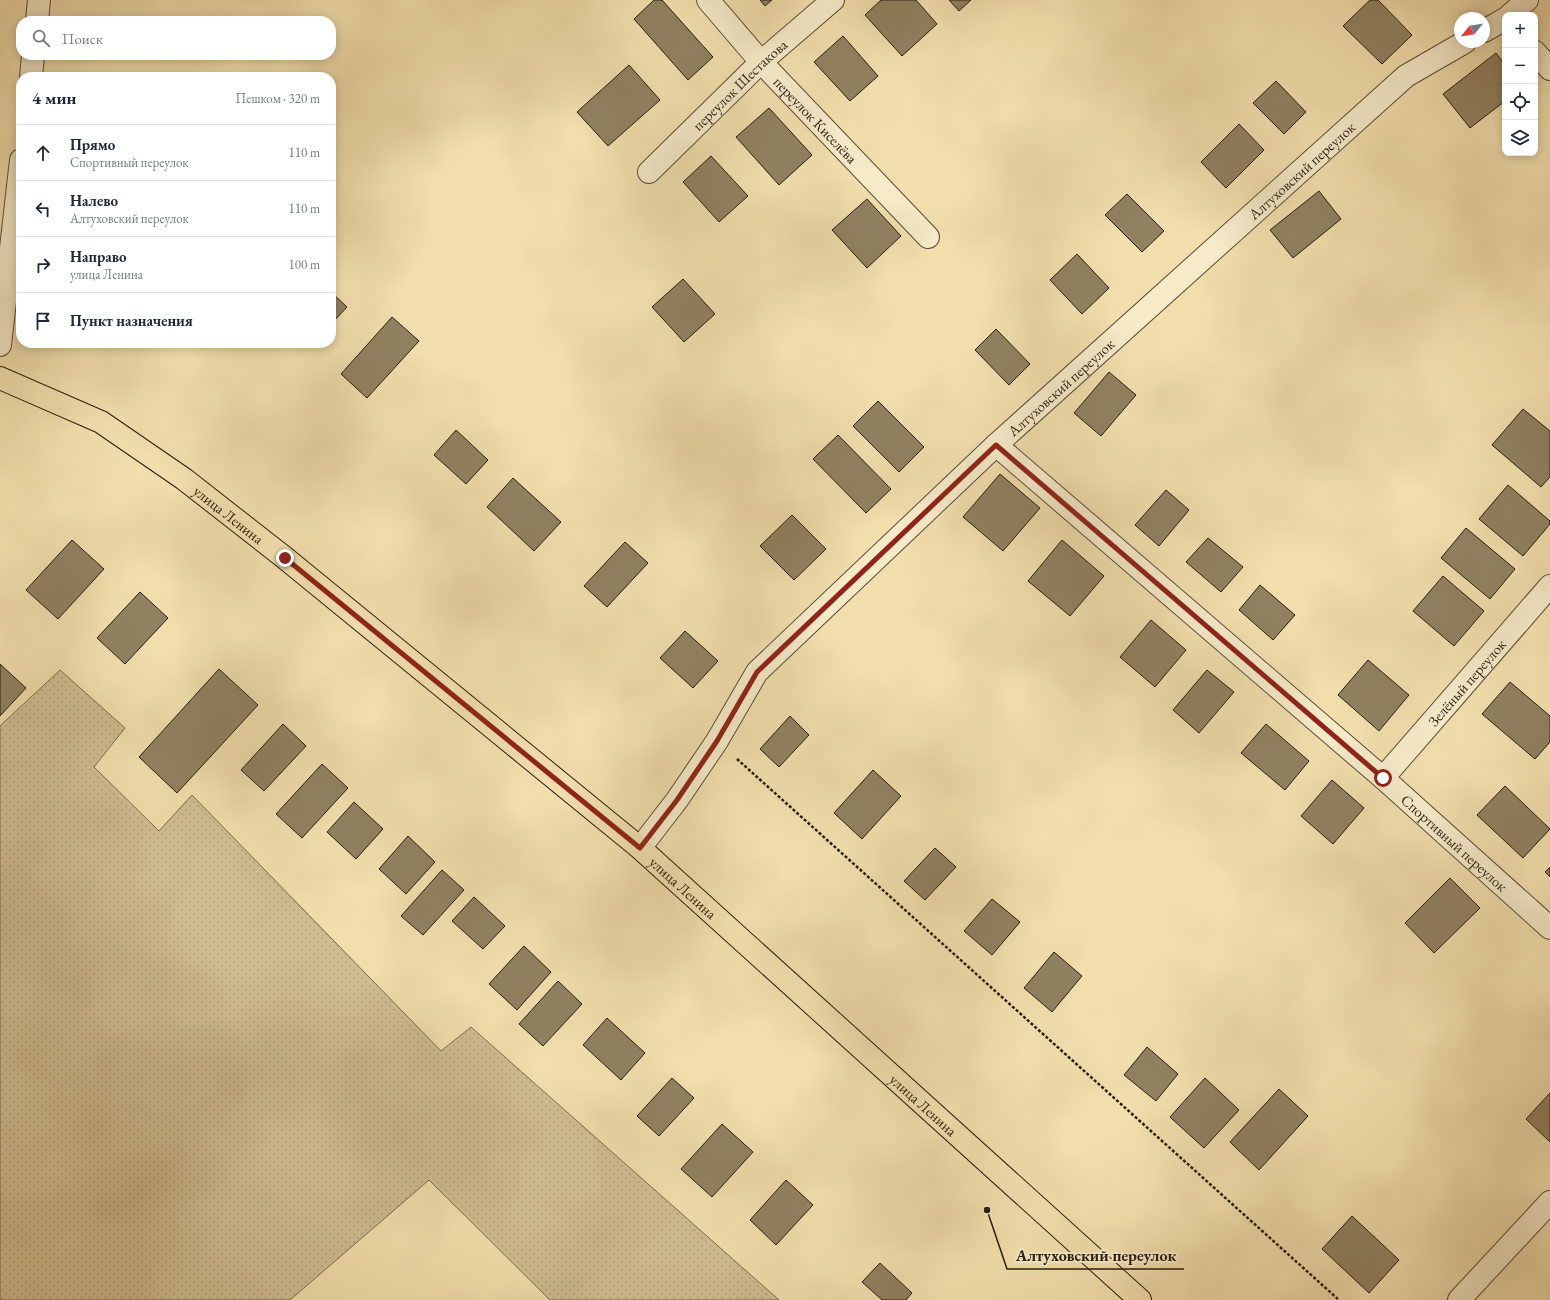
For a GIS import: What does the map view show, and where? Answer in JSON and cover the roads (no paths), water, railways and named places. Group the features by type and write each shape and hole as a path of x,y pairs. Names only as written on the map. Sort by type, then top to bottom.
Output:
{"main road":[{"name":"улица Ленина","path":"0,378 101,422 184,480 285,558 640,848 1140,1300"}],"street":[{"path":"37,16 39,0"},
{"name":"переулок Киселёва","path":"708,0 761,62 928,237"},
{"name":"переулок Шестакова","path":"648,172 761,62 832,0"},
{"path":"1513,12 1527,0"},
{"path":"1490,28 1502,21"},
{"name":"Алтуховский переулок","path":"640,848 677,800 717,741 757,672 996,445 1406,76 1455,48"},
{"path":"1538,55 1550,69"},
{"path":"31,72 32,60"},
{"path":"0,345 16,204"},
{"name":"Спортивный переулок","path":"996,445 1383,778 1550,928"},
{"name":"Зелёный переулок","path":"1383,778 1550,586"},
{"path":"1459,1300 1550,1202"}],"place":[{"name":"Алтуховский переулок","path":"987,1210"}]}
